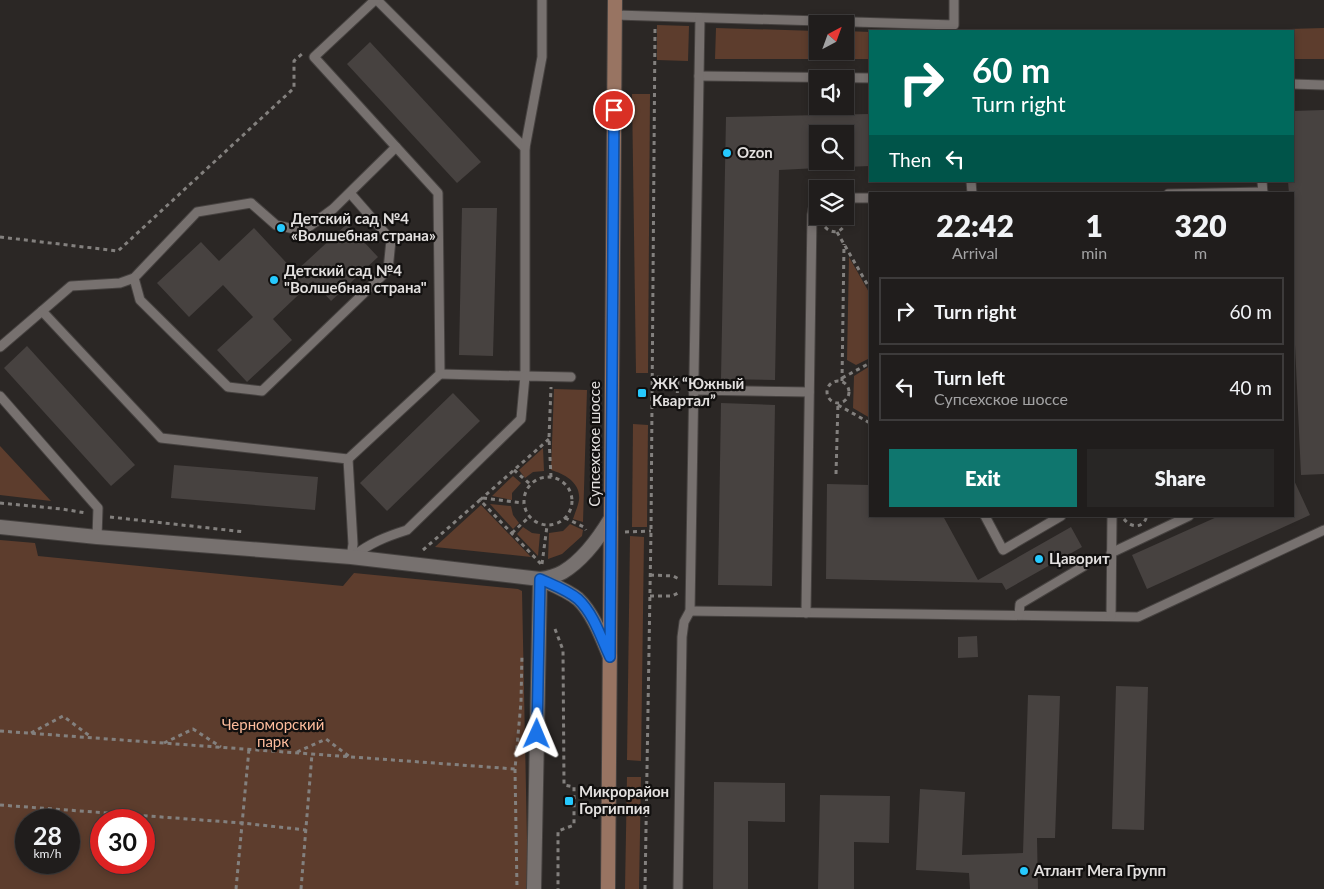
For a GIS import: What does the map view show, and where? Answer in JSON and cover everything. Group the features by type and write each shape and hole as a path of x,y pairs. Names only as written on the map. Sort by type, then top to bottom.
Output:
{"main road":[{"name":"Супсехское шоссе","path":"608,889 615,0"}],"street":[{"path":"0,527 351,558 540,579 563,571 578,559 597,539 611,518"},
{"path":"540,579 567,592 583,604 610,657"},
{"path":"534,889 540,579"}],"lane":[{"path":"440,374 438,193 314,57 376,0 525,148"},
{"path":"351,558 366,546 387,536 407,530 521,418 525,376 525,148 542,57 542,0"},
{"path":"615,15 954,25 954,0"},
{"path":"678,889 682,637 684,622 690,611 700,18"},
{"path":"699,76 869,78"},
{"path":"1294,84 1324,85"},
{"path":"0,347 71,286 120,283 134,278 197,212 251,203 276,225 303,230 333,209 396,148"},
{"path":"134,278 140,300 228,387 262,391 388,270 391,240 350,192"},
{"path":"854,198 869,198"},
{"path":"806,613 812,225"},
{"path":"42,311 161,438 348,459 440,374 571,377"},
{"path":"693,390 809,392"},
{"path":"0,396 98,508 97,537"},
{"path":"348,459 351,558"},
{"path":"986,517 1003,550 1059,517"},
{"path":"1111,616 1112,517"},
{"path":"1111,553 1187,517"},
{"path":"690,611 1138,617 1324,530"},
{"path":"1019,615 1020,604 1084,566"}],"path":[{"path":"644,889 653,377 655,16"},
{"path":"0,237 118,251 294,88 294,62 301,54 314,57"},
{"path":"824,225 828,231 837,232 845,225"},
{"path":"837,232 869,287"},
{"path":"838,404 848,398 850,392 848,386 842,380 844,244"},
{"path":"869,364 842,380 832,382 826,392 832,402 869,422"},
{"path":"551,477 549,438 552,376"},
{"path":"652,399 677,400 678,378 653,377"},
{"path":"836,474 838,404"},
{"path":"423,550 549,438"},
{"path":"514,470 530,484"},
{"path":"551,477 560,480 566,485 570,490 572,506 563,520 547,526 539,524 529,516 526,512 524,495 530,484 536,479 551,477"},
{"path":"481,499 524,503"},
{"path":"481,499 541,564 547,526"},
{"path":"512,533 529,516"},
{"path":"1123,517 1128,524 1135,526 1141,525 1146,520 1146,517"},
{"path":"650,575 673,576 678,579 680,586 678,593 672,596 650,596"},
{"path":"555,624 555,632 563,650 564,784 574,787 574,825 558,831 558,889"},
{"path":"517,889 515,769 521,702"},
{"path":"31,733 63,716 91,738"},
{"path":"164,743 193,729 222,748"},
{"path":"0,731 515,769"},
{"path":"296,753 326,739 350,757"},
{"path":"236,889 249,749"},
{"path":"301,889 312,754"},
{"path":"0,805 242,823 306,830"}],"green space":[{"path":"657,25 689,26 688,61 657,60"},
{"path":"716,28 809,31 809,59 715,59"},
{"path":"1324,28 1324,59 1294,59 1294,30 1247,30"},
{"path":"854,31 869,32 869,59 854,59"},
{"path":"632,94 650,94 648,373 636,373"},
{"path":"849,257 869,292 869,358 856,365 847,360"},
{"path":"869,367 869,417 853,408 854,376"},
{"path":"554,389 587,390 583,522 573,519 579,500 575,484 562,474 551,470"},
{"path":"633,424 648,425 647,527 632,527"},
{"path":"0,446 51,501 0,495"},
{"path":"543,448 544,471 533,472 525,478 519,470"},
{"path":"513,476 521,483 512,493 512,500 492,496"},
{"path":"490,504 511,506 513,515 519,523 513,529"},
{"path":"481,505 531,557 435,547"},
{"path":"570,524 583,530 582,536 562,554 548,559 549,533 563,531"},
{"path":"523,527 532,533 540,534 538,556 517,534"},
{"path":"630,536 644,537 641,761 627,760"},
{"name":"Черноморский парк","path":"0,540 35,543 38,556 343,586 354,573 518,589 522,591 528,889 0,889"},
{"path":"627,777 641,777 639,889 625,889"}],"building":[{"path":"370,42 481,162 457,183 347,64"},
{"path":"1324,110 1324,474 1301,475 1294,323 1294,192 1289,192 1288,182 1294,182 1294,111"},
{"path":"869,114 869,166 854,167 854,125 809,125 809,168 779,170 775,380 721,379 726,117"},
{"path":"462,208 497,208 493,356 459,355"},
{"path":"347,224 378,257 331,301 313,281 273,319 292,340 247,382 217,350 253,317 223,285 189,317 157,283 201,242 219,261 254,228 295,272"},
{"path":"27,346 135,465 111,486 4,368"},
{"path":"453,393 480,421 387,511 360,483"},
{"path":"721,403 775,405 772,586 718,585"},
{"path":"174,465 318,477 315,510 171,498"},
{"path":"1294,480 1310,515 1147,589 1132,555 1217,517 1294,517"},
{"path":"827,484 869,485 869,517 944,517 978,580 1071,527 1082,547 1006,590 1002,583 826,579"},
{"path":"977,636 978,657 958,658 958,637"},
{"path":"1116,686 1148,687 1144,830 1112,829"},
{"path":"1028,695 1060,696 1055,838 1037,838 1038,889 970,889 969,873 916,870 920,789 965,792 962,855 1023,853"},
{"path":"714,782 785,783 785,822 748,821 748,889 713,889"},
{"path":"820,795 890,796 889,843 854,842 854,889 818,889"}],"place":[{"name":"Ozon","path":"727,153"},
{"name":"Детский сад №4 «Волшебная страна»","path":"281,228"},
{"name":"Детский сад №4 \"Волшебная страна\"","path":"274,280"},
{"name":"ЖК “Южный Квартал”","path":"642,393"},
{"name":"Цаворит","path":"1039,559"},
{"name":"Микрорайон Горгиппия","path":"569,801"},
{"name":"Атлант Мега Групп","path":"1024,871"}],"route":[{"path":"537,734 540,579 567,592 583,604 610,657 614,110"}]}
